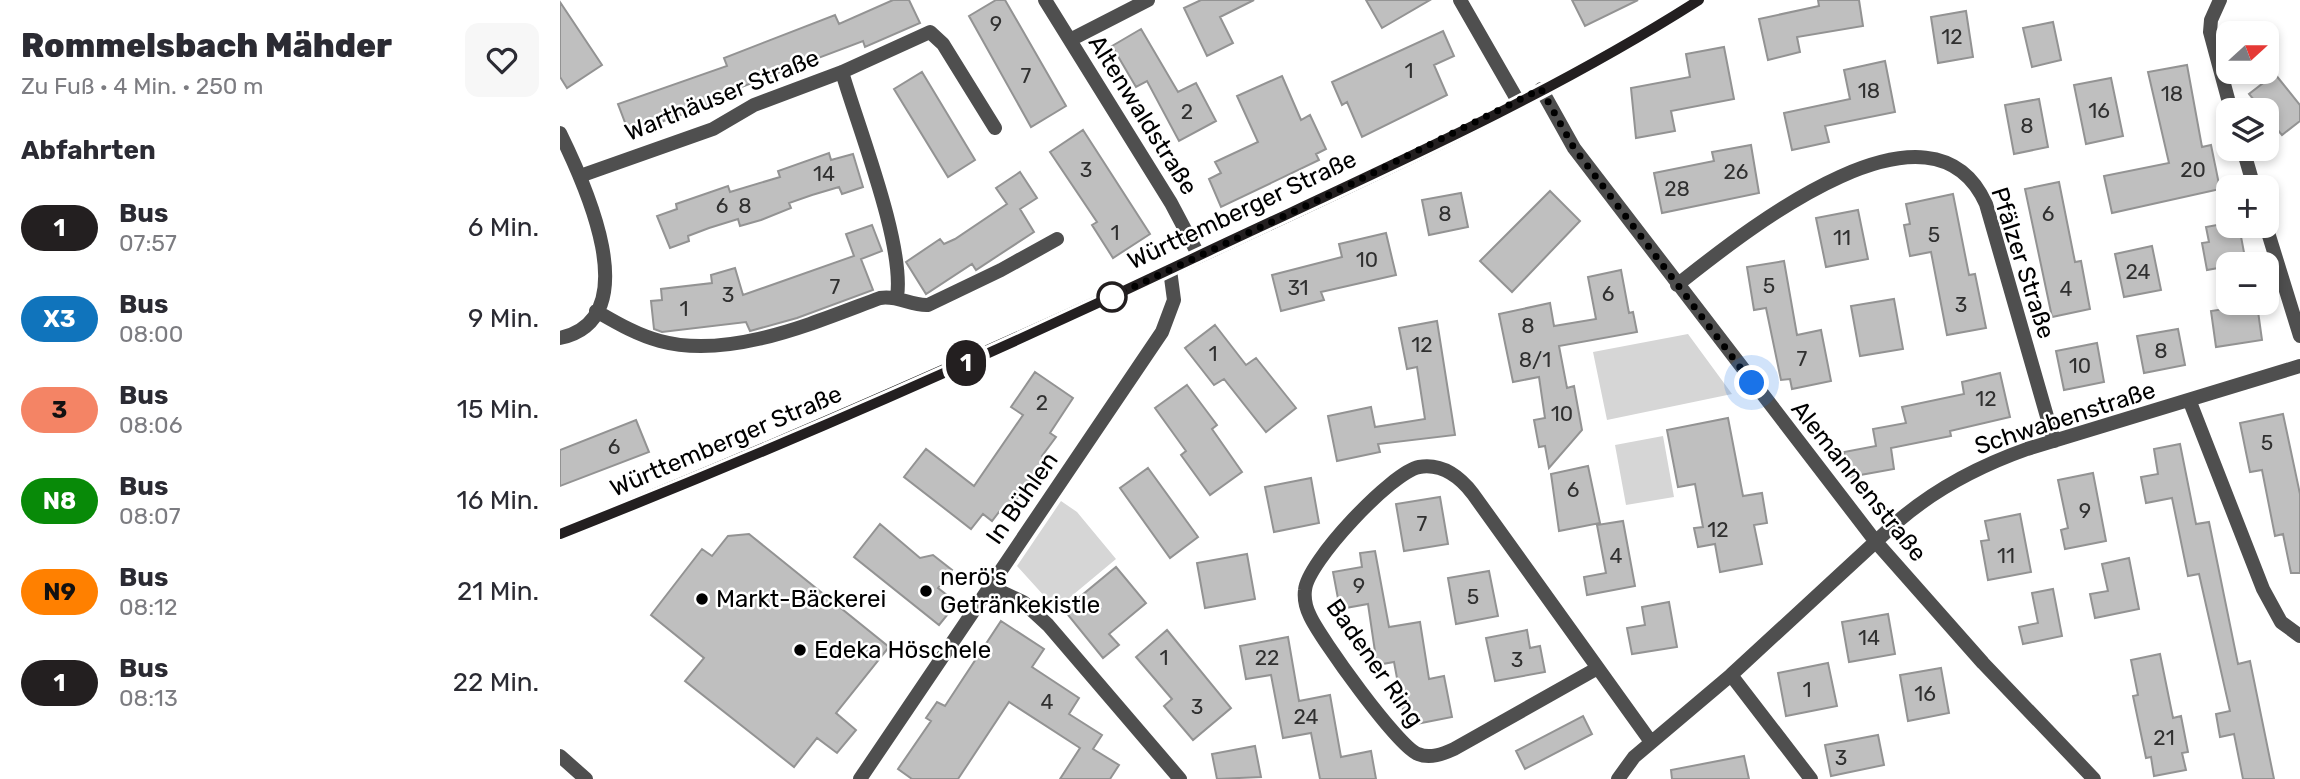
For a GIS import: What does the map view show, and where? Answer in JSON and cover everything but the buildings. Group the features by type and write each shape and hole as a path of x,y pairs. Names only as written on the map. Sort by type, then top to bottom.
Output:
{"main road":[{"name":"Württemberger Straße","path":"560,534 856,412 1170,270 1518,101 1699,0"}],"street":[{"name":"Altenwaldstraße","path":"1045,0 1171,203 1199,256"},
{"path":"1070,40 1148,0"},
{"path":"1460,0 1518,101"},
{"path":"2220,0 2211,20 2210,32 2228,98"},
{"name":"Warthäuser Straße","path":"580,176 713,129 754,105 842,72 930,32 943,44 995,128"},
{"name":"Warthäuser Straße","path":"842,72 891,239 898,269 897,297"},
{"name":"Alemannenstraße","path":"1541,89 1574,148 1876,542 1983,663 2094,779"},
{"path":"560,133 580,176 599,231 605,263 603,297 596,311 577,331 560,338"},
{"name":"Pfälzer Straße","path":"1677,285 1761,221 1824,183 1900,160 1923,158 1948,166 1971,180 1986,204 2054,441"},
{"path":"2270,238 2300,336"},
{"path":"596,311 648,338 678,345 714,346 750,341 880,298 897,297 920,306 936,303 1057,239"},
{"name":"In Bühlen","path":"860,779 1162,331 1174,300 1170,270"},
{"name":"Schwabenstraße","path":"1618,779 1634,757 1731,675 1912,509 1957,480 2001,458 2300,366"},
{"path":"2190,402 2263,589 2281,622 2300,636"},
{"name":"Badener Ring","path":"1596,669 1454,749 1434,756 1417,754 1388,725 1315,625 1305,603 1306,581 1317,561 1393,481 1419,467 1441,469 1459,477 1651,742"},
{"path":"989,586 1023,602 1048,625 1180,779"},
{"path":"1731,675 1811,779"},
{"path":"560,756 586,779"}],"shaded area":[{"path":"1688,334 1732,394 1607,420 1593,352"},
{"path":"1663,436 1674,497 1626,505 1615,445"},
{"path":"1061,501 1077,512 1116,559 1056,609 1017,566"}],"bus line":[{"name":"1","path":"560,534 831,423 1170,270 1333,193 1579,70 1699,0"}],"place":[{"name":"nerö's Getränkekistle","path":"926,591"},
{"name":"Markt-Bäckerei","path":"702,599"},
{"name":"Edeka Höschele","path":"800,650"}],"route":[{"path":"1112,297 1333,193 1541,89 1574,148 1752,383"}]}
